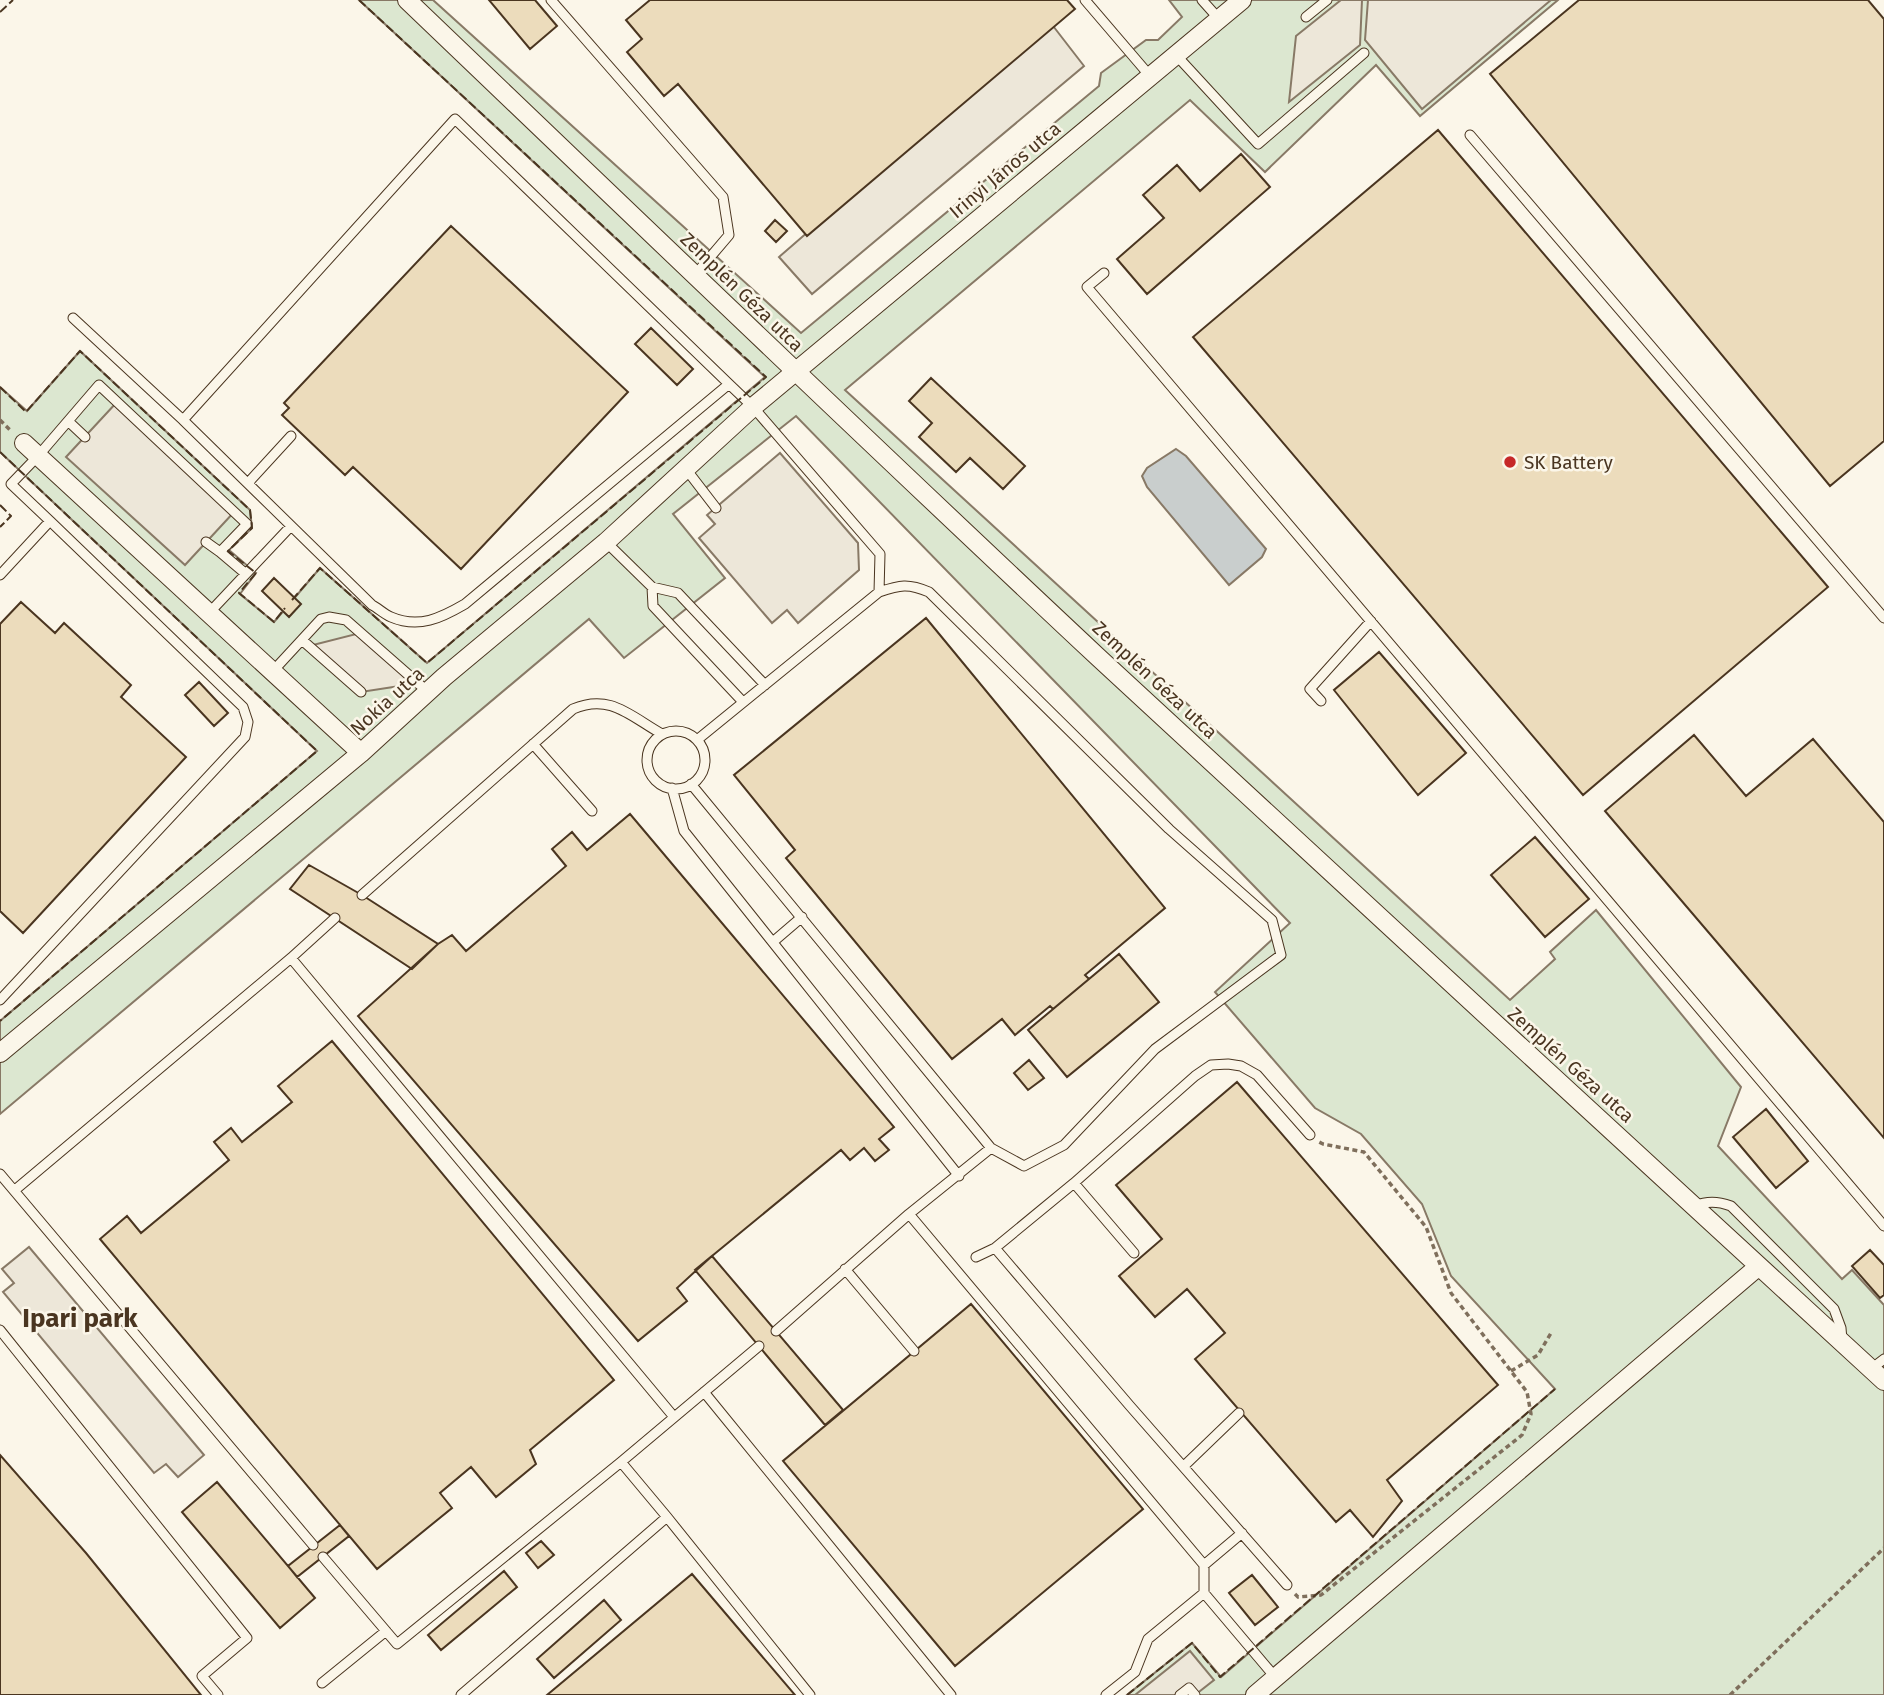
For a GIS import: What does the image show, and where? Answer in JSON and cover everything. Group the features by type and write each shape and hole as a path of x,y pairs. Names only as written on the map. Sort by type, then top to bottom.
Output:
{"street":[{"name":"Zemplén Géza utca","path":"407,0 1136,692 1842,1342 1880,1369"},
{"name":"Irinyi János utca","path":"796,372 1242,0"},
{"name":"Nokia utca","path":"0,1053 361,753 428,692 606,542 753,407 796,372"},
{"path":"24,443 361,753"},
{"path":"1255,1695 1759,1266"}],"lane":[{"path":"551,0 723,197 730,235 695,275"},
{"path":"1085,0 1150,76"},
{"path":"1202,0 1219,19"},
{"path":"1306,17 1326,0"},
{"path":"1176,55 1258,144 1364,53"},
{"path":"183,420 455,119 753,407 880,554 879,592"},
{"path":"1470,135 1884,618"},
{"path":"1104,273 1087,287 1884,1226"},
{"path":"73,318 183,420 372,604 391,617 415,622 438,619 465,604 729,384"},
{"path":"0,1000 245,737 248,722 243,707 11,484 99,385 247,524 220,552"},
{"path":"68,421 85,437"},
{"path":"248,483 291,436"},
{"path":"686,469 716,508"},
{"path":"0,575 51,521"},
{"path":"209,613 291,526"},
{"path":"206,542 246,574"},
{"path":"606,542 652,587 678,593 765,685"},
{"path":"691,784 991,1148 1024,1166 1064,1144 1155,1049 1281,955 1272,920 1169,829 929,592 909,585 899,585 879,592 697,740"},
{"path":"652,587 653,606 743,702"},
{"path":"273,671 321,619 329,617 346,620 428,692"},
{"path":"1321,701 1310,689 1371,621"},
{"path":"302,640 361,692"},
{"path":"362,895 573,709 599,702 611,704 662,734"},
{"path":"680,731 697,740 705,758 699,777 691,784 682,788 663,786 650,774 647,765 649,747 662,734 680,731"},
{"path":"533,744 592,811"},
{"path":"672,788 684,831 958,1176"},
{"path":"774,942 802,917"},
{"path":"15,1190 335,918"},
{"path":"291,958 674,1417"},
{"path":"976,1257 995,1248 1211,1065 1241,1066 1257,1075 1310,1135"},
{"path":"776,1331 909,1214 991,1148"},
{"path":"0,1174 313,1545"},
{"path":"1074,1182 1134,1253"},
{"path":"1693,1206 1707,1201 1731,1206 1834,1309 1841,1328 1842,1342"},
{"path":"909,1214 1204,1565 1204,1593 1275,1677"},
{"path":"995,1248 1129,1406 1287,1584"},
{"path":"845,1269 914,1351"},
{"path":"0,1331 247,1638 202,1676 218,1695"},
{"path":"323,1557 397,1644 759,1346"},
{"path":"704,1392 951,1695"},
{"path":"1184,1466 1238,1413"},
{"path":"621,1462 810,1695"},
{"path":"461,1695 667,1517"},
{"path":"1204,1565 1242,1532"},
{"path":"1106,1695 1135,1672 1148,1639 1204,1593"},
{"path":"322,1683 386,1631"},
{"path":"1180,1695 1189,1688 1195,1695"}],"path":[{"path":"1287,1584 1298,1597 1321,1595 1522,1435 1531,1414 1527,1392 1451,1293 1426,1227 1363,1152 1323,1144 1310,1135"},
{"path":"1511,1371 1538,1355 1551,1333"},
{"path":"1730,1695 1884,1548"}],"green space":[{"path":"359,0 433,0 801,333 1099,86 1101,73 1146,40 1158,40 1182,17 1169,0 1558,0 1420,116 1376,65 1265,172 1190,100 845,390 1510,1000 1555,959 1550,952 1596,910 1741,1087 1718,1146 1842,1279 1852,1270 1884,1305 1884,1695 1127,1695 1192,1643 1221,1677 1555,1389 1451,1276 1422,1204 1361,1134 1315,1108 1215,992 1290,923 796,416 673,514 725,578 624,658 589,619 0,1114 0,1021 317,751 0,452 0,387 27,411 80,351 250,510 252,528 229,550 256,573 240,594 274,622 320,568 427,663 765,377"}],"shaded area":[{"path":"1341,0 1362,0 1360,45 1289,102 1296,36"},
{"path":"1368,0 1551,0 1422,109 1365,40"},
{"path":"1050,22 1084,66 812,294 779,257"},
{"path":"117,402 235,511 185,565 66,457"},
{"path":"1176,449 1186,456 1266,549 1262,557 1229,585 1147,487 1142,476 1147,468"},
{"path":"780,453 858,543 859,570 798,623 787,610 772,623 699,538 715,524 707,515"},
{"path":"360,633 419,683 361,692 309,646"},
{"path":"29,1247 204,1455 178,1477 166,1464 154,1473 3,1292 14,1283 2,1269"},
{"path":"1190,1651 1214,1680 1195,1695 1135,1695"}],"building":[{"path":"489,0 535,0 557,26 530,49"},
{"path":"650,0 1067,0 1075,9 807,236 678,84 664,96 627,52 642,39 626,20"},
{"path":"1579,0 1868,0 1884,19 1884,441 1830,486 1490,74"},
{"name":"SK Battery","path":"1438,130 1828,587 1583,795 1193,337"},
{"path":"1241,154 1270,187 1147,294 1117,259 1164,218 1143,195 1177,165 1200,191"},
{"path":"775,220 787,231 776,242 765,231"},
{"path":"451,226 628,392 461,569 353,467 345,475 282,415 289,408 284,403"},
{"path":"651,328 693,369 677,385 635,344"},
{"path":"931,378 1025,466 1003,489 970,458 956,472 919,437 932,423 909,401"},
{"path":"274,578 301,604 289,617 262,591"},
{"path":"21,602 55,633 64,623 131,685 121,697 186,757 23,933 0,911 0,624"},
{"path":"926,618 1165,908 1085,975 1089,979 1053,1009 1050,1006 1015,1035 1002,1019 952,1059 786,858 795,850 734,775"},
{"path":"1379,652 1466,753 1418,795 1334,690"},
{"path":"199,682 228,713 214,726 185,695"},
{"path":"1694,735 1746,796 1813,739 1884,822 1884,1138 1605,811"},
{"path":"630,814 894,1127 879,1139 889,1150 875,1161 864,1148 850,1160 841,1150 712,1256 677,1288 687,1301 638,1341 358,1016 438,944 452,935 466,951 566,866 552,849 572,832 587,850"},
{"path":"1535,837 1589,899 1545,937 1491,875"},
{"path":"309,865 438,944 412,969 290,889"},
{"path":"1119,954 1159,1002 1067,1077 1028,1030"},
{"path":"332,1041 614,1380 530,1450 536,1464 496,1497 471,1467 440,1493 452,1508 377,1569 100,1239 127,1216 141,1233 229,1160 214,1142 231,1128 242,1142 292,1102 278,1086"},
{"path":"1029,1060 1044,1078 1028,1090 1014,1073"},
{"path":"1237,1082 1498,1385 1387,1480 1402,1501 1373,1537 1350,1510 1336,1522 1195,1359 1225,1333 1187,1289 1155,1317 1119,1276 1162,1239 1116,1185"},
{"path":"1766,1109 1808,1161 1776,1188 1733,1137"},
{"path":"1870,1250 1884,1265 1884,1295 1880,1298 1852,1266"},
{"path":"712,1256 843,1410 825,1425 695,1270"},
{"path":"971,1304 1143,1509 955,1666 783,1461"},
{"path":"0,1455 86,1553 201,1695 0,1695"},
{"path":"217,1482 315,1598 280,1628 182,1512"},
{"path":"340,1525 349,1536 297,1577 288,1566"},
{"path":"541,1541 554,1555 538,1568 526,1553"},
{"path":"504,1571 517,1587 441,1650 428,1635"},
{"path":"692,1574 795,1695 547,1695"},
{"path":"1252,1575 1278,1607 1255,1625 1229,1593"},
{"path":"604,1600 621,1620 554,1678 537,1659"}],"fence":[{"path":"0,12 13,0"},
{"path":"292,600 320,568 427,663 766,377 359,0"},
{"path":"0,387 26,412 80,351 250,510 252,528 228,551 256,573 239,593 274,622 285,608"},
{"path":"0,452 317,751 0,1021"},
{"path":"0,505 11,516 0,527"},
{"path":"1127,1695 1192,1643 1220,1677 1555,1389"}],"place":[{"name":"SK Battery","path":"1510,462"}],"district":[{"name":"Ipari park","path":"80,1318"}]}
